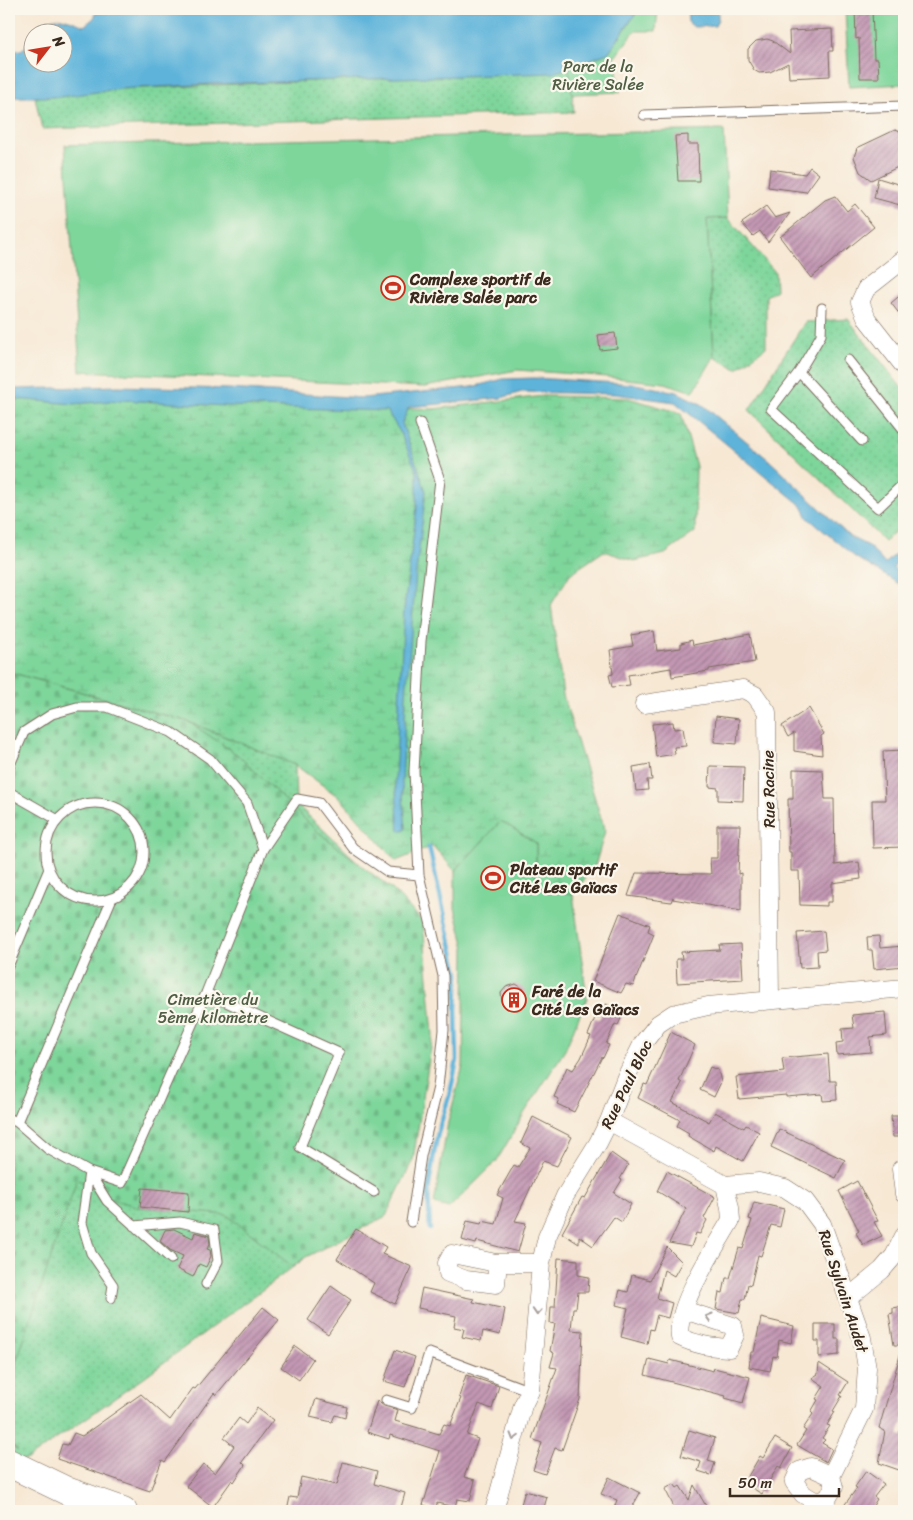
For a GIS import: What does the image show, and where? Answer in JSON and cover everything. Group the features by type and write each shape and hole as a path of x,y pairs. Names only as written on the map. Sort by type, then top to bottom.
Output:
{"main road":[{"path":"20,1468 68,1492 123,1511"}],"street":[{"path":"904,259 866,289 860,302 867,319 904,366"},
{"name":"Rue Racine","path":"644,704 743,689 755,695 767,712 770,1000"},
{"name":"Rue Paul Bloc","path":"494,1511 523,1404 530,1391 541,1263 547,1238 565,1196 598,1143 626,1077 643,1043 658,1024 673,1014 708,1006 904,988"},
{"path":"608,1121 725,1184 730,1208 730,1220 693,1287 684,1310"},
{"path":"904,1168 901,1168 904,1194"},
{"name":"Rue Sylvain Audet","path":"725,1184 759,1182 785,1188 805,1201 822,1224 862,1338 868,1368 864,1409 830,1476"},
{"path":"848,1298 882,1270 894,1256 904,1236"},
{"path":"496,1263 541,1263"}],"lane":[{"path":"644,115 904,106"},
{"path":"822,308 821,335 799,372 771,409 878,508 904,483"},
{"path":"848,360 904,430"},
{"path":"799,372 862,441"},
{"path":"411,1222 421,1156 438,1087 444,1030 443,976 419,875 414,771 421,641 440,480 420,423"},
{"path":"9,768 24,732 52,714 77,707 107,707 171,732 210,759 247,803 263,850"},
{"path":"9,792 58,820"},
{"path":"112,898 13,1121 48,1149 89,1172 122,1183 206,993 263,850 297,799 319,803 352,848 388,872 419,875"},
{"path":"85,804 102,804 117,808 130,818 139,831 143,847 143,863 137,878 126,890 112,898 97,901 82,899 68,893 57,882 49,869 46,856 47,843 51,831 58,820 70,809 85,804"},
{"path":"9,964 49,869"},
{"path":"206,993 339,1053 300,1147 374,1192"},
{"path":"89,1172 107,1201 171,1260"},
{"path":"89,1172 82,1223 91,1253 112,1284 111,1298"},
{"path":"134,1226 180,1222 214,1230 218,1261 206,1284"},
{"path":"386,1400 412,1408 429,1353 530,1391"},
{"path":"9,1453 20,1468"}],"green space":[{"name":"Parc de la Rivière Salée","path":"636,9 658,9 656,31 635,31 615,57 620,92 572,94 569,67 608,53 635,15"},
{"path":"845,9 904,9 904,84 849,87"},
{"path":"569,67 574,112 42,129 35,97 119,89"},
{"name":"Complexe sportif de Rivière Salée parc","path":"724,130 728,218 707,219 714,357 693,392 665,383 517,370 425,387 80,371 65,145"},
{"path":"728,218 775,272 776,290 766,296 766,347 737,369 714,357 707,219"},
{"path":"848,319 904,391 904,524 884,541 749,410 805,322"},
{"path":"9,392 17,397 433,409 544,396 628,398 681,413 696,466 695,532 665,554 634,561 604,551 570,574 551,605 563,695 605,831 595,866 573,894 536,887 536,843 501,821 455,871 433,846 396,861 340,798 295,765 189,722 9,672"},
{"name":"Cimetière du 5ème kilomètre","path":"9,672 189,722 238,755 318,832 392,889 423,922 433,1035 413,1160 386,1216 304,1258 293,1267 227,1215 140,1207 110,1199 77,1179 9,1384"},
{"path":"189,722 295,765 296,804 383,888"},
{"path":"501,821 536,843 536,887 573,894 587,998 565,1050 525,1112 496,1162 449,1208 434,1204 448,1122 463,1066 465,948 455,908 455,871"},
{"path":"148,1154 304,1259 132,1386 28,1459 9,1463 9,1444 18,1451 9,1443 9,1206 28,1156"}],"water":[{"path":"98,9 636,9 635,15 608,53 554,73 214,84 119,89 60,97 9,97 9,51 22,49 22,72 72,72 72,22 43,22 62,18 84,26 94,18"},
{"path":"687,9 718,9 718,19 715,26 694,27 688,22"},
{"path":"534,378 635,384 677,392 703,405 770,461 850,537 870,547 885,564 904,546 904,555 893,568 904,576 904,587 855,557 808,518 802,506 675,402 615,394 522,392 501,398 409,407 402,423 426,491 416,574 406,696 402,784 406,829 399,831 395,779 404,609 417,506 417,472 400,432 387,411 225,406 122,400 74,404 9,397 9,387 14,389 118,386 230,389 363,398 472,387 503,379"}],"building":[{"path":"855,9 872,9 874,59 878,59 879,78 860,78 859,38 856,39"},
{"path":"832,29 833,51 829,51 830,76 789,78 788,63 770,72 759,73 754,70 748,60 748,49 756,41 767,39 773,41 790,54 789,31"},
{"path":"895,130 904,133 904,164 871,180 860,172 854,157 857,148"},
{"path":"688,135 688,144 698,144 699,181 678,181 675,136"},
{"path":"810,167 819,174 806,192 768,187 770,169 805,174"},
{"path":"878,178 904,186 904,206 874,198"},
{"path":"835,196 847,211 855,204 874,227 811,278 780,237 825,200"},
{"path":"766,206 775,218 790,213 768,242 760,231 753,236 742,223"},
{"path":"904,292 904,320 891,303"},
{"path":"615,333 617,348 600,350 598,335"},
{"path":"654,631 657,651 681,648 681,643 692,640 693,645 750,634 755,662 672,677 671,668 628,675 630,685 612,687 609,675 613,674 610,650 633,646 631,635"},
{"path":"809,708 824,734 821,736 822,755 794,751 794,733 788,737 782,726"},
{"path":"716,716 739,719 737,744 714,742"},
{"path":"673,722 674,729 683,728 686,746 674,747 675,754 656,757 652,724"},
{"path":"904,750 904,847 873,848 872,800 885,800 883,751"},
{"path":"650,764 652,780 647,780 648,790 636,791 633,767"},
{"path":"710,766 744,767 743,801 718,800 718,788 709,787"},
{"path":"793,769 823,770 825,799 834,799 835,865 859,862 861,879 832,883 832,902 827,902 827,906 800,905 799,871 791,871 788,799 793,799"},
{"path":"717,825 740,825 738,874 741,873 741,911 673,899 673,897 671,902 628,896 636,873 711,874 710,858 717,858"},
{"path":"620,913 650,925 648,931 654,934 633,986 626,984 621,993 593,981"},
{"path":"824,931 826,950 817,951 818,967 800,968 797,933"},
{"path":"879,936 880,948 904,946 904,966 874,969 872,950 868,950 867,937"},
{"path":"741,944 743,979 677,983 676,959 682,959 681,952 720,950 719,945"},
{"name":"Faré de la Cité Les Gaïacs","path":"516,984 524,989 526,997 526,1004 518,1010 507,1008 502,1002 501,993 506,987"},
{"path":"606,1004 624,1012 618,1025 615,1024 606,1044 609,1045 603,1058 574,1112 557,1104 559,1099 554,1097 567,1067 573,1070 581,1058 591,1036 588,1035 595,1018 599,1019"},
{"path":"885,1012 887,1035 870,1037 871,1052 837,1055 836,1043 843,1042 842,1029 854,1028 852,1015"},
{"path":"671,1032 695,1045 679,1081 682,1083 672,1102 709,1122 715,1112 744,1128 746,1125 759,1132 743,1161 716,1146 714,1151 688,1136 689,1133 677,1126 680,1120 638,1098 644,1084 647,1085"},
{"path":"828,1054 830,1081 836,1081 837,1100 823,1101 822,1094 739,1099 736,1077 784,1072 782,1058"},
{"path":"710,1067 718,1070 721,1082 714,1097 700,1090"},
{"path":"891,1116 904,1116 904,1137 893,1137"},
{"path":"533,1117 572,1137 557,1166 543,1161 515,1221 526,1223 518,1252 477,1241 476,1244 462,1240 467,1221 481,1224 482,1221 496,1224 503,1198 497,1195 514,1165 518,1167 530,1148 521,1143"},
{"path":"779,1129 845,1160 836,1178 771,1147"},
{"path":"611,1153 628,1165 614,1193 631,1204 622,1222 614,1217 593,1246 579,1236 579,1244 562,1233 582,1197 585,1198"},
{"path":"667,1171 715,1197 704,1218 707,1220 700,1234 696,1233 691,1247 669,1243 686,1209 657,1191"},
{"path":"857,1181 878,1221 874,1222 882,1236 863,1245 856,1233 859,1231 839,1191"},
{"path":"142,1188 189,1192 188,1212 140,1207"},
{"path":"754,1202 784,1209 780,1227 771,1225 761,1256 758,1255 751,1285 748,1284 745,1299 742,1299 739,1313 716,1309 719,1292 723,1293 726,1278 730,1278 739,1248 743,1249 752,1220 749,1219"},
{"path":"174,1229 193,1238 195,1232 209,1236 210,1244 207,1249 210,1250 211,1256 206,1267 199,1264 193,1277 177,1269 183,1256 170,1250 160,1241 165,1230"},
{"path":"356,1229 386,1247 382,1254 412,1267 395,1304 370,1292 374,1283 337,1259"},
{"path":"667,1247 682,1262 674,1276 664,1270 657,1298 672,1303 668,1318 657,1315 653,1330 650,1329 647,1344 621,1337 628,1308 616,1305 620,1290 628,1292 632,1275 650,1280"},
{"path":"558,1258 578,1260 578,1275 589,1277 588,1292 578,1292 576,1308 573,1308 571,1330 583,1331 580,1399 562,1450 555,1448 545,1474 533,1470 542,1443 532,1439 557,1368 550,1367 554,1353 550,1351 555,1324 550,1323 551,1307 555,1307"},
{"path":"331,1286 351,1300 328,1334 308,1320"},
{"path":"422,1288 474,1299 473,1302 505,1309 500,1335 483,1331 481,1341 462,1337 464,1329 454,1327 456,1316 418,1308"},
{"path":"904,1306 904,1345 894,1345 889,1314 893,1313 893,1308"},
{"path":"263,1307 279,1320 216,1395 214,1393 165,1462 162,1460 150,1491 57,1459 62,1444 68,1445 74,1433 82,1436 141,1394 170,1420 193,1388 195,1389"},
{"path":"761,1318 794,1326 791,1343 779,1340 777,1357 773,1356 770,1371 749,1367 751,1352 754,1352"},
{"path":"815,1324 835,1324 835,1339 839,1339 839,1355 819,1357 819,1341 815,1341"},
{"path":"295,1346 313,1359 299,1380 281,1367"},
{"path":"395,1350 415,1357 405,1387 384,1381"},
{"path":"901,1352 904,1353 904,1418 899,1435 904,1437 904,1447 899,1470 879,1463 885,1431 879,1428"},
{"path":"649,1359 669,1364 670,1360 713,1371 714,1368 750,1377 743,1403 725,1398 726,1396 645,1375"},
{"path":"819,1363 848,1382 827,1425 830,1426 822,1438 825,1440 822,1443 832,1449 826,1462 797,1445 806,1431 803,1429 813,1414 811,1412 818,1400 816,1399 824,1386 812,1378 818,1374"},
{"path":"466,1375 499,1386 492,1409 479,1404 467,1435 478,1439 464,1477 475,1480 470,1501 457,1499 455,1507 437,1503 436,1509 423,1505 440,1451 390,1435 389,1439 367,1432 377,1401 384,1406 398,1410 395,1421 439,1434 444,1424 450,1426 461,1398 459,1397"},
{"path":"316,1399 347,1407 345,1418 335,1415 332,1422 310,1417"},
{"path":"257,1408 273,1420 242,1462 245,1465 234,1482 232,1480 213,1507 186,1486 203,1464 215,1473 234,1446 224,1438 239,1418 246,1424"},
{"path":"689,1430 715,1438 708,1461 715,1463 711,1475 698,1471 701,1462 681,1456"},
{"path":"775,1438 792,1448 781,1468 778,1466 762,1494 744,1483 760,1456 763,1458"},
{"path":"343,1462 377,1471 374,1484 405,1493 400,1511 287,1511 290,1497 297,1498 301,1477 337,1485"},
{"path":"866,1471 884,1484 874,1497 877,1499 870,1511 840,1511 857,1488 855,1487"},
{"path":"609,1477 640,1493 630,1511 613,1511 617,1500 601,1494"},
{"path":"674,1484 677,1488 680,1486 689,1500 694,1485 706,1506 698,1511 676,1511 665,1489"},
{"path":"525,1491 547,1497 543,1511 519,1511"}],"waterway":[{"path":"429,847 458,974 456,1008 457,1060 450,1093 438,1132 433,1159 428,1191 430,1229"}],"place":[{"name":"Complexe sportif de Rivière Salée parc","path":"393,288"},
{"name":"Plateau sportif Cité Les Gaïacs","path":"493,878"},
{"name":"Faré de la Cité Les Gaïacs","path":"514,1000"}]}
